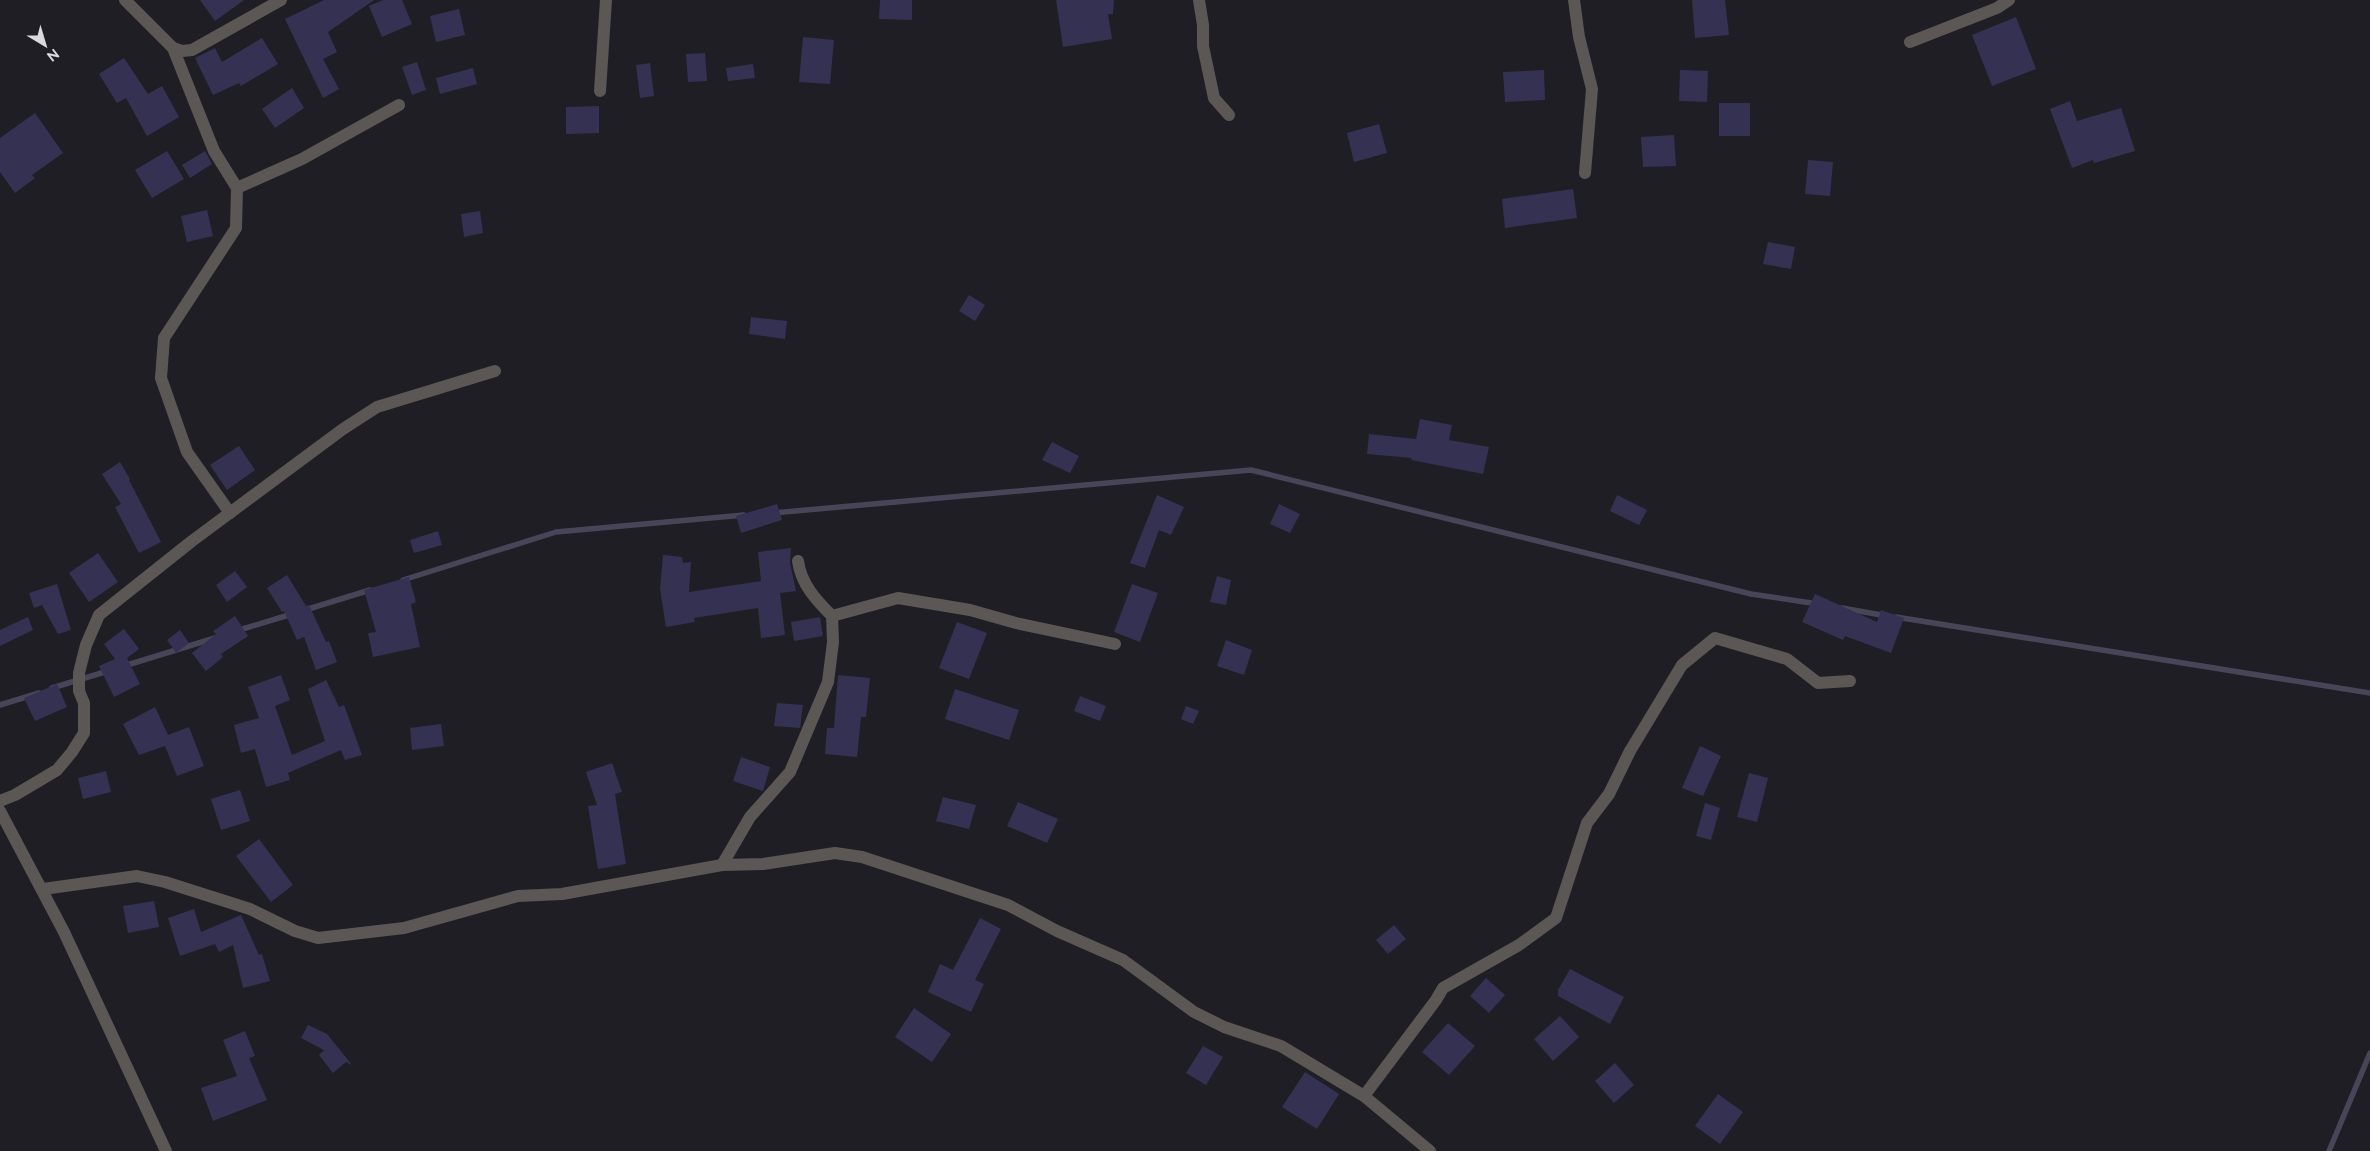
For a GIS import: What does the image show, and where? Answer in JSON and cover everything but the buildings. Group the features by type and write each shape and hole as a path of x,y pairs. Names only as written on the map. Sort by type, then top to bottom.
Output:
{"street":[{"path":"125,0 173,48 214,151 237,188 236,228 164,338 161,378 188,452 230,513"},
{"path":"173,48 182,51 192,50 281,0"},
{"path":"600,91 606,0"},
{"path":"1199,0 1204,46 1214,98 1229,115"},
{"path":"1574,0 1579,38 1592,89 1585,173"},
{"path":"1910,42 1997,8 2009,0"},
{"path":"237,188 302,159 399,105"},
{"path":"0,801 57,770 72,752 84,733 84,703 79,691 79,673 86,645 99,615 343,428 377,407 495,370"},
{"path":"722,865 750,816 790,772 828,682 833,642 832,616 817,601 800,576 798,561"},
{"path":"832,616 898,598 970,610 1016,623 1116,644"},
{"path":"1364,1096 1443,988 1519,945 1556,918 1587,823 1609,794 1635,743 1682,665 1715,638 1787,659 1818,683 1850,681"},
{"path":"0,811 43,889 166,1151"},
{"path":"43,889 137,876 165,882 250,909 295,931 318,938 404,928 518,896 562,894 722,865 763,864 835,853 862,857 1008,905 1057,931 1123,960 1194,1012 1224,1027 1281,1046 1364,1096 1430,1151"}],"waterway":[{"path":"773,513 1251,470 1751,594 1818,604"},
{"path":"403,580 556,532 744,515"},
{"path":"305,610 370,590"},
{"path":"1842,608 1887,616"},
{"path":"236,631 292,614"},
{"path":"1896,617 2370,693"},
{"path":"124,666 215,638"},
{"path":"52,688 108,671"},
{"path":"0,705 39,693"},
{"path":"2329,1151 2370,1053"}]}
